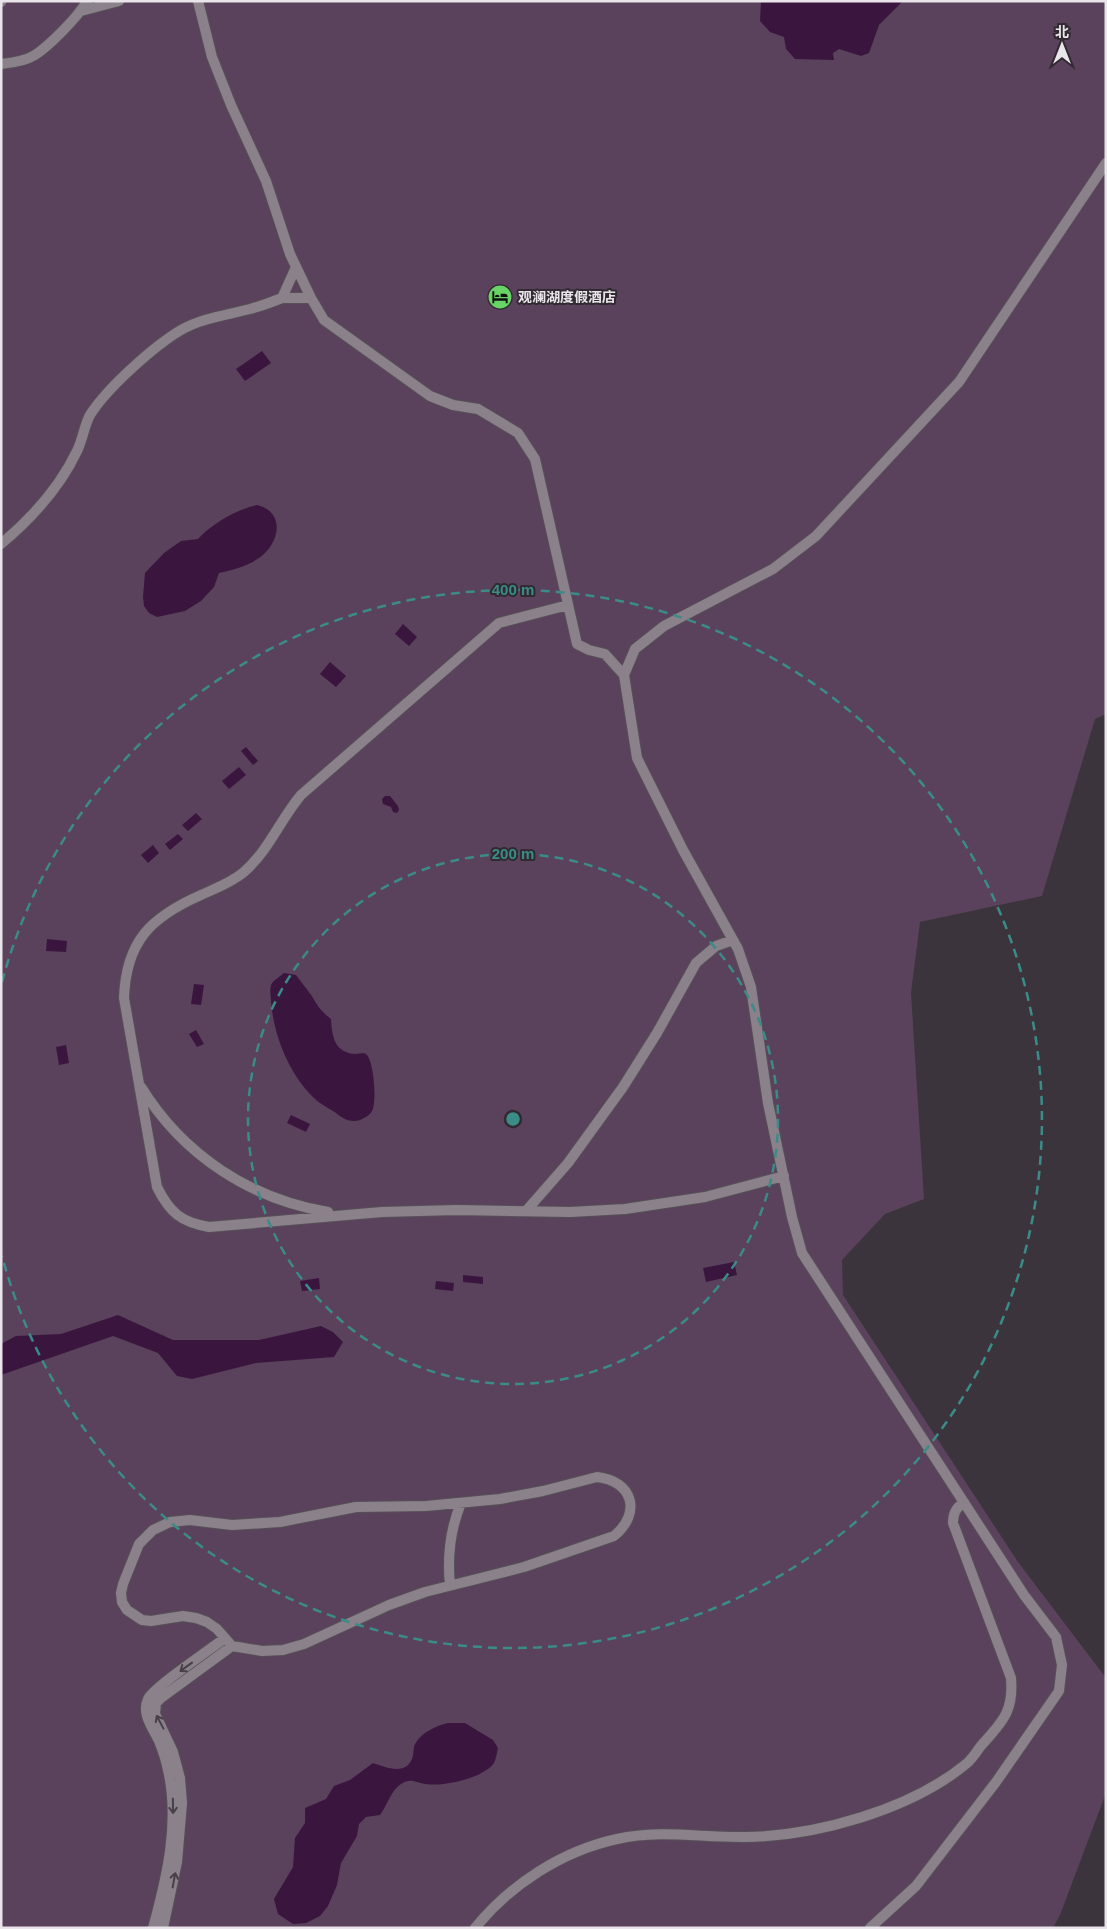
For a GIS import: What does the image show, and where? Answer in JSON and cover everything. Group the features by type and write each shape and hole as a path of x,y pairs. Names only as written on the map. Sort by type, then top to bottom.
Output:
{"street":[{"path":"1,64 8,64 34,56 81,11 87,1"},
{"path":"81,11 119,1"},
{"path":"198,1 212,57 231,105 266,181 290,254 324,320 430,396 453,405 478,409 518,433 535,459 577,644 589,650 606,654 624,675 637,758 683,850 733,940 751,987 768,1103 802,1253 1024,1595 1056,1637 1062,1665 1059,1691 996,1782 916,1886 870,1928"},
{"path":"624,675 635,649 664,626 774,569 816,536 958,382 1106,163"},
{"path":"282,298 296,268"},
{"path":"1,544 24,525 62,478 78,449 90,416 106,395 139,361 182,330 215,317 250,309 282,298 311,298"},
{"path":"568,606 499,623 306,790 288,812 262,854 242,874 217,888 177,905 152,925 134,951 124,982 126,1014 157,1187 165,1203 177,1215 192,1224 209,1227 344,1214 420,1210 570,1212 651,1206 705,1197 784,1176"},
{"path":"526,1210 572,1157 623,1087 657,1033 696,963 709,951 733,940"},
{"path":"138,1083 157,1111 179,1137 218,1169 247,1186 278,1200 311,1209 344,1214"},
{"path":"597,1477 609,1479 620,1485 628,1494 631,1506 630,1518 624,1528 614,1536 531,1564 407,1598 294,1648 262,1651 228,1642 217,1629 196,1618 177,1616 151,1621 134,1616 122,1602 123,1584 139,1544 152,1530 170,1522 180,1520 232,1525 264,1524 296,1520 356,1507 426,1506 461,1503 522,1496 597,1477"},
{"path":"475,1928 495,1906 526,1880 560,1860 596,1845 635,1835 655,1833 745,1837 816,1830 862,1817 906,1800 966,1764 1002,1722 1010,1708 1013,1693 1011,1678 953,1523 953,1515 957,1507 964,1502"},
{"path":"450,1585 450,1544 453,1526 461,1503"},
{"path":"153,1928 168,1861 173,1804 168,1767 160,1744 146,1716 146,1705 154,1691 228,1642"},
{"path":"163,1928 177,1862 182,1803 177,1765 168,1740 155,1714 155,1707 161,1698 228,1642"}],"shaded area":[{"path":"1,1 1106,1 1106,714 1095,719 1042,896 920,922 911,993 924,1199 885,1214 842,1260 843,1295 1018,1562 1106,1678 1106,1793 1060,1915 1053,1928 1,1928"},
{"path":"761,1 903,1 879,25 869,53 861,56 839,49 833,53 834,60 795,59 786,49 784,37 770,32 760,21"},
{"path":"262,351 271,363 245,381 236,369"},
{"path":"257,505 272,514 276,521 275,537 272,545 266,552 250,563 219,573 214,587 201,601 185,611 157,617 149,613 144,606 143,597 145,573 164,553 181,541 198,539 233,514"},
{"path":"403,624 417,637 409,646 395,634"},
{"path":"330,662 346,676 336,687 320,674"},
{"path":"246,747 258,761 253,765 241,751"},
{"path":"239,767 246,775 229,789 222,781"},
{"path":"385,796 390,796 398,806 399,810 397,813 393,812 391,807 383,804 382,799"},
{"path":"196,813 202,819 188,831 182,825"},
{"path":"178,834 183,839 170,850 165,844"},
{"path":"153,845 159,853 148,863 141,855"},
{"path":"47,939 67,941 66,952 46,951"},
{"path":"284,973 296,975 321,1009 331,1019 332,1032 339,1047 349,1053 367,1055 373,1074 374,1106 369,1115 364,1118 357,1121 347,1120 319,1102 305,1088 290,1066 275,1028 270,990 272,983"},
{"path":"194,984 204,985 201,1005 191,1004"},
{"path":"196,1030 204,1044 197,1047 189,1034"},
{"path":"66,1045 69,1063 59,1065 56,1047"},
{"path":"291,1115 310,1124 306,1132 287,1123"},
{"path":"734,1262 737,1275 706,1282 703,1268"},
{"path":"463,1275 483,1277 483,1284 463,1282"},
{"path":"319,1278 320,1289 302,1291 300,1281"},
{"path":"436,1281 454,1283 453,1291 435,1289"},
{"path":"118,1315 173,1340 259,1340 321,1326 333,1332 343,1342 334,1357 256,1363 192,1379 177,1376 158,1353 113,1336 1,1375 1,1344 16,1336 61,1334"},
{"path":"448,1723 465,1723 493,1740 498,1748 494,1763 482,1773 452,1783 433,1785 411,1781 401,1784 394,1790 380,1815 366,1817 359,1824 357,1836 341,1863 337,1885 328,1906 320,1916 306,1923 293,1924 278,1914 274,1899 293,1867 295,1838 305,1823 305,1808 326,1799 334,1786 350,1780 373,1763 394,1769 405,1767 412,1759 415,1744 421,1736 434,1728"}],"place":[{"name":"观澜湖度假酒店","path":"500,297"}]}
